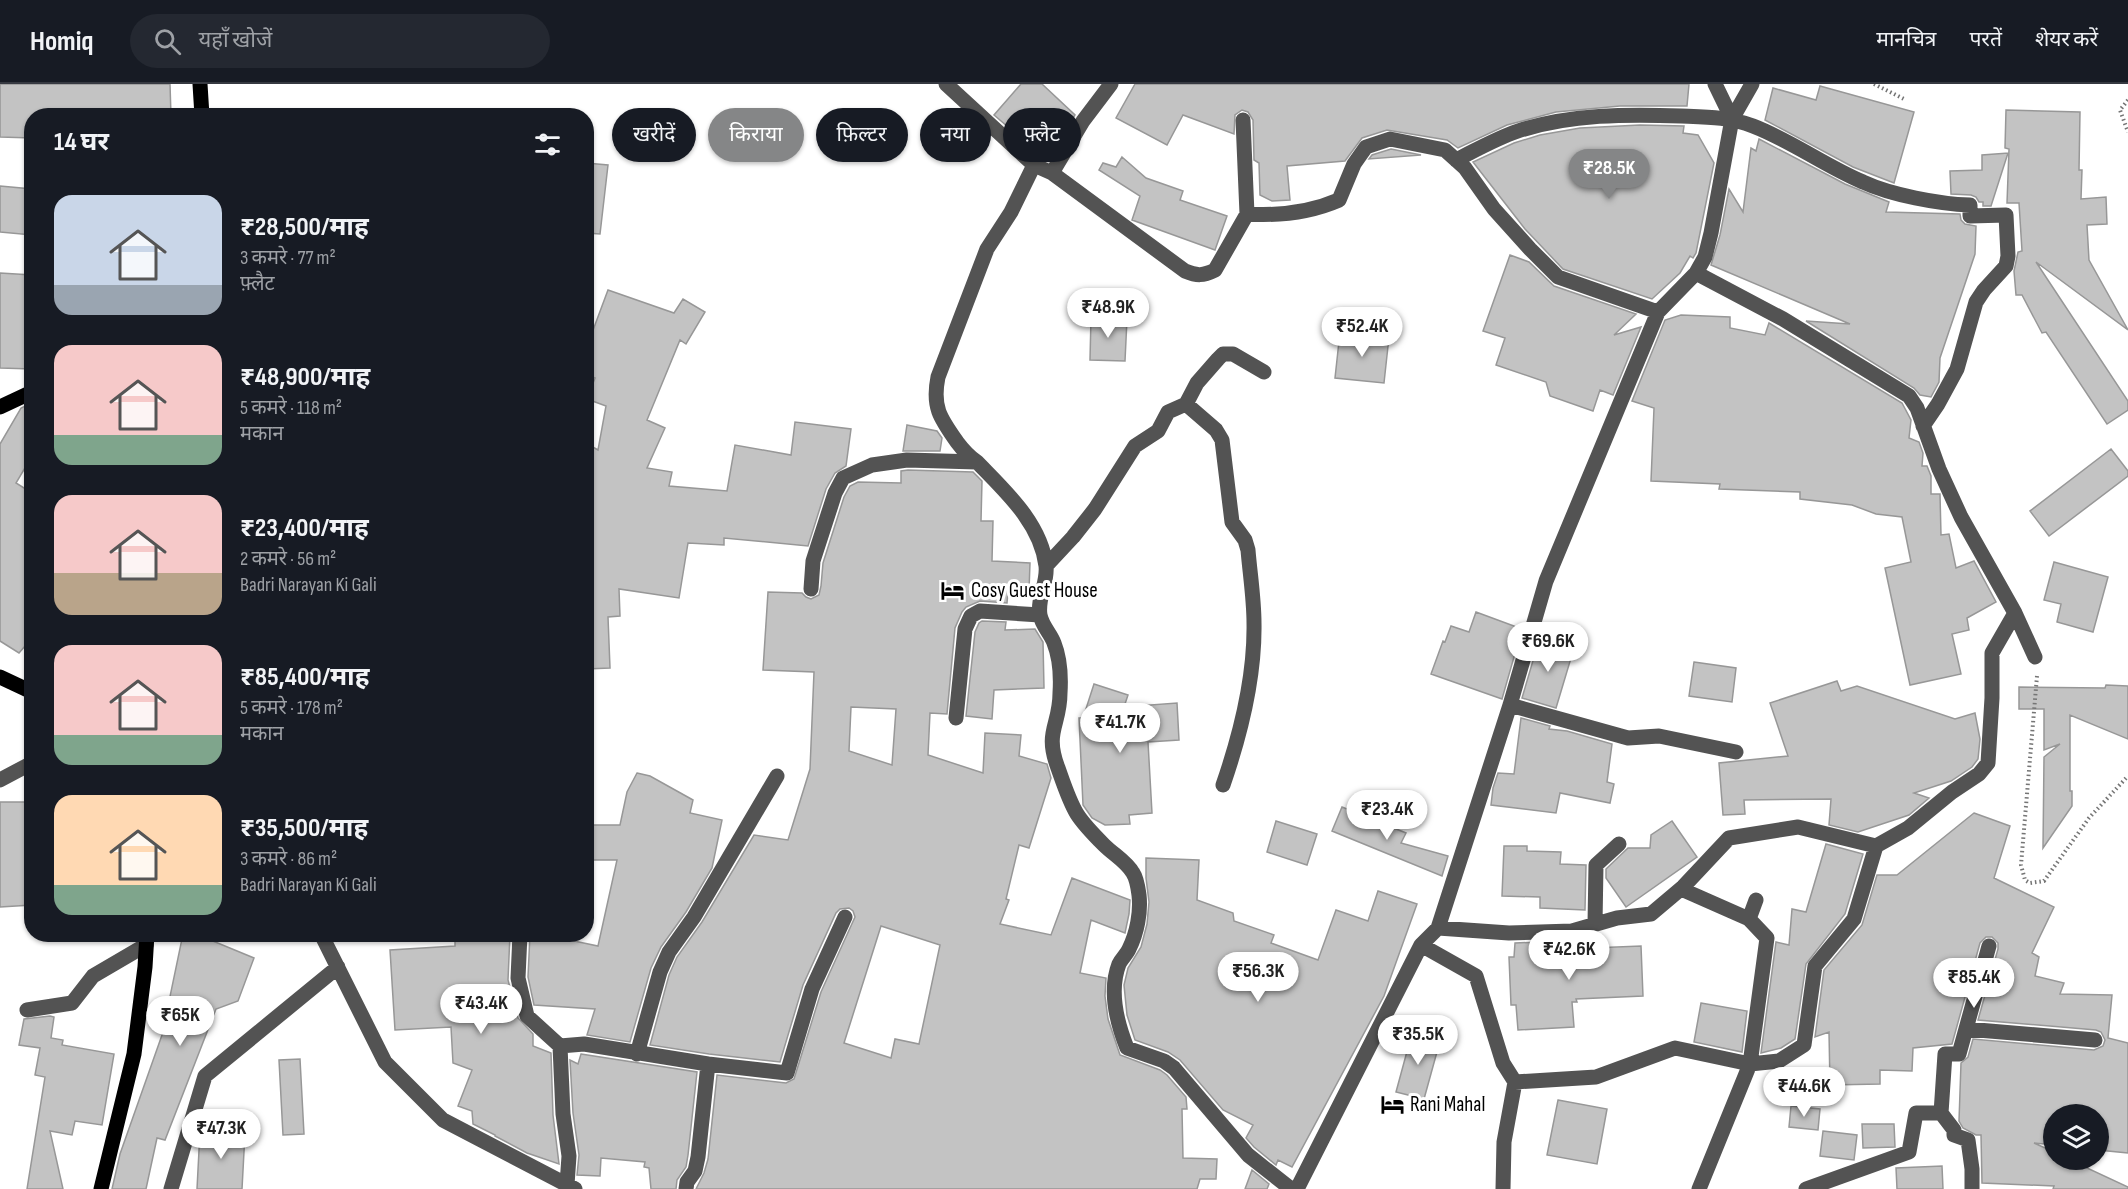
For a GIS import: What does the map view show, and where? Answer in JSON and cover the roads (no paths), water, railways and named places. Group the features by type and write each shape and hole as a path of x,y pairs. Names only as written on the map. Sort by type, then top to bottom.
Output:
{"main road":[{"path":"200,84 202,108"},
{"path":"0,407 24,396"},
{"path":"0,677 24,688"},
{"path":"101,1189 134,1053 146,942"}],"street":[{"path":"946,84 1034,165 1052,173 1185,271 1196,276 1206,275 1215,270 1247,214 1243,120"},
{"path":"1052,173 1083,121 1111,84"},
{"path":"1715,84 1732,119"},
{"path":"1297,1189 1421,945 1438,928 1510,705 1546,581 1658,312 1696,273 1705,257 1732,119 1752,84"},
{"path":"1456,160 1518,132 1551,123 1642,114 1732,119 1768,132 1863,183 1940,203 1970,205 1970,216 2007,215 2007,266 1976,302 1957,369 1923,426"},
{"path":"1247,214 1277,215 1320,208 1339,200 1354,164 1366,147 1390,139 1445,150 1465,168 1508,225 1558,277 1658,312"},
{"path":"1034,165 1011,212 987,249 938,377 935,393 940,419 968,456 977,462 1018,504 1041,545 1046,566 1046,582 1040,615 1054,642 1059,663 1059,711 1052,728 1051,750 1077,813 1104,845 1126,863 1135,876 1139,899 1135,934 1128,951 1119,963 1115,993 1122,1036 1127,1048 1174,1068 1248,1155 1291,1189"},
{"path":"1696,273 1783,319 1906,393 1917,408 1939,469 1961,517 2015,613 2034,657"},
{"path":"1046,566 1095,509 1135,446 1158,431 1168,412 1186,404 1197,382 1224,354 1238,355 1264,372"},
{"path":"1186,404 1216,430 1222,440 1232,522 1245,540 1248,550 1254,623 1248,693 1223,785"},
{"path":"811,589 813,561 835,493 843,478 872,465 908,460 977,462"},
{"path":"956,718 965,629 971,616 980,610 1040,615"},
{"path":"1438,928 1509,933 1572,931 1617,918 1651,914 1681,889 1729,838 1798,827 1876,846 1908,828 1952,792 1979,774 1988,763 1992,652 2015,613"},
{"path":"1510,705 1628,738 1659,736 1736,752"},
{"path":"0,780 24,767"},
{"path":"637,1054 660,972 669,952 700,909 777,776"},
{"path":"1595,924 1596,865 1619,844"},
{"path":"1515,1082 1596,1077 1675,1048 1750,1064 1779,1061 1804,1045 1815,966 1854,919 1876,846"},
{"path":"1681,889 1749,919 1767,938 1750,1064 1700,1189"},
{"path":"1749,919 1756,900"},
{"path":"560,1046 584,1044 637,1054 787,1073 813,989 845,917"},
{"path":"27,1010 72,1003 93,976 143,942"},
{"path":"325,942 385,1062 443,1120 571,1187"},
{"path":"520,942 518,978 527,1016 560,1046 563,1114 571,1187"},
{"path":"1421,945 1476,976 1503,1063 1515,1082 1504,1142 1503,1189"},
{"path":"1972,1189 1968,1140 1954,1135 1941,1113 1945,1054 1959,1054 1989,946"},
{"path":"171,1189 206,1076 338,967"},
{"path":"1966,1029 2095,1040"},
{"path":"686,1189 687,1182 695,1171 698,1157 708,1064"},
{"path":"1806,1189 1909,1152 1916,1113 1941,1113"}],"place":[{"name":"Cosy Guest House","path":"953,590"},
{"name":"Rani Mahal","path":"1392,1104"}]}
